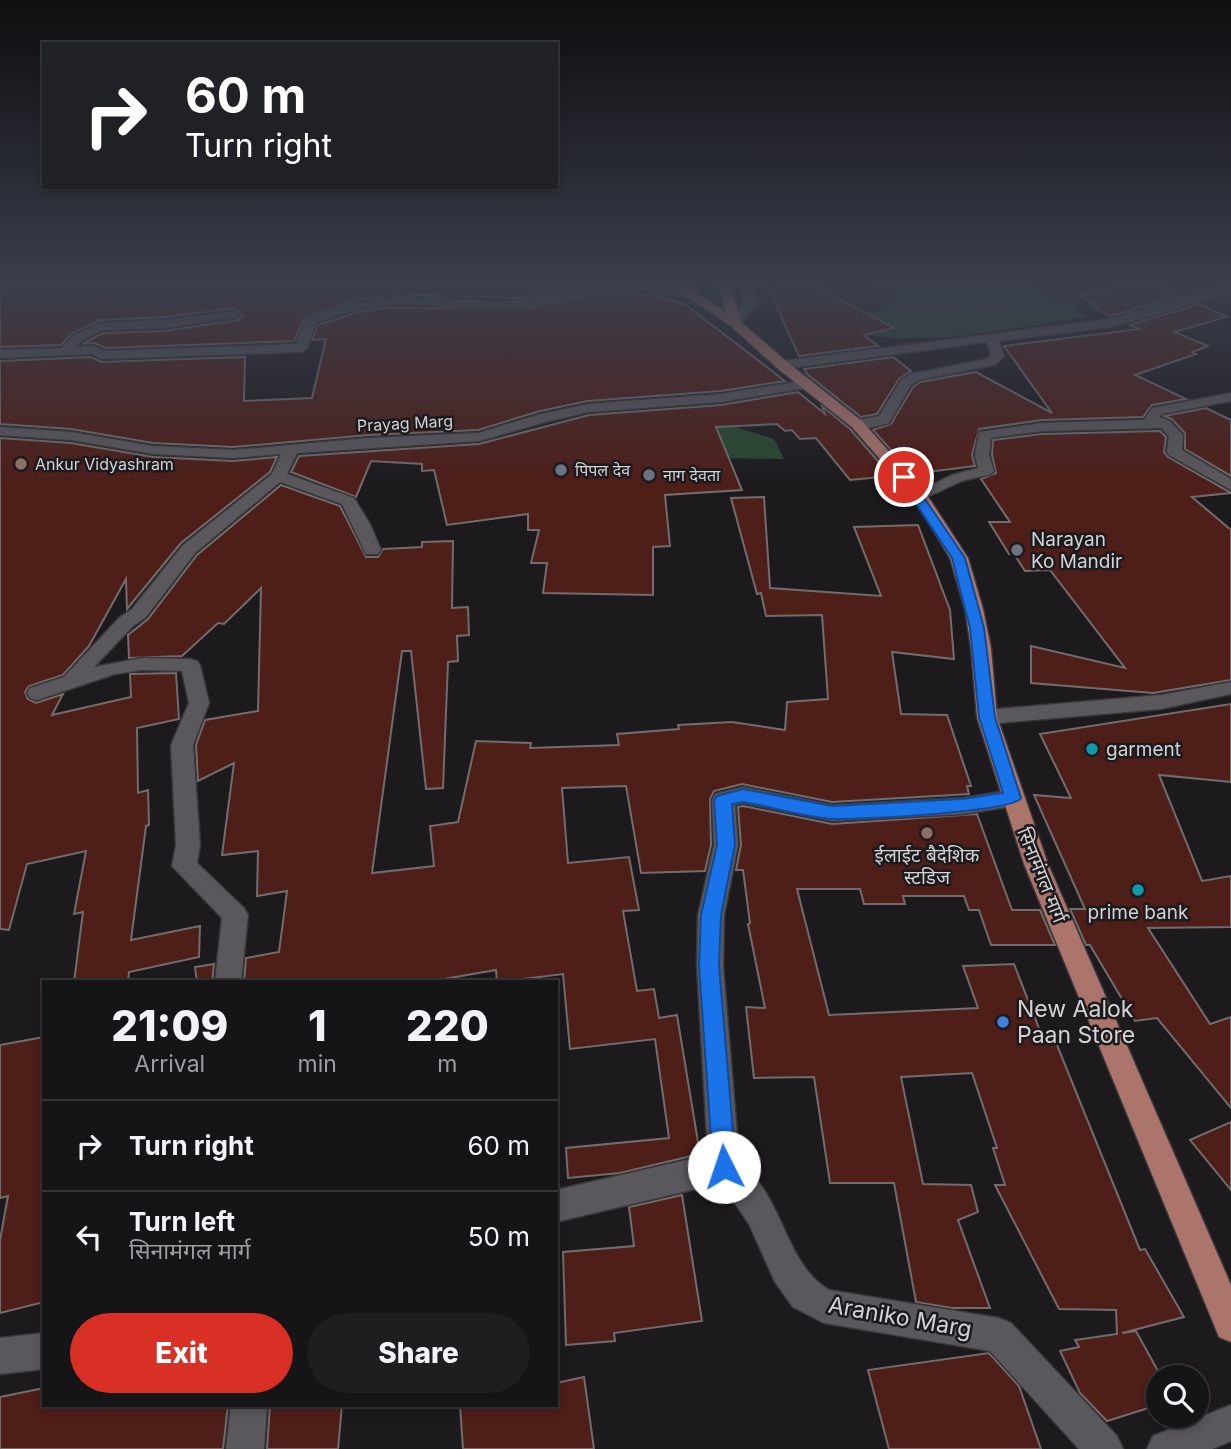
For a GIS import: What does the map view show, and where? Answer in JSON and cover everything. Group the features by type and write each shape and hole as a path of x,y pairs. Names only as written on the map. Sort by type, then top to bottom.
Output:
{"main road":[{"name":"सिनामंगल मार्ग","path":"767,352 857,424 919,495 959,558 974,608 981,648 987,717 1036,864 1231,1325"}],"street":[{"path":"0,354 52,352"},
{"path":"98,352 102,355 198,352"},
{"path":"782,365 882,352"},
{"path":"857,424 884,420 906,383 915,377 989,362 998,356 996,352"},
{"name":"Prayag Marg","path":"0,431 71,436 153,450 233,454 479,437 520,423 589,408 722,398 808,384"},
{"path":"1231,397 1157,411 1150,419 1165,424 1176,435 1174,453 1231,485"},
{"path":"919,495 957,478 986,471 982,455 984,435 1042,427 1165,424"},
{"path":"228,980 235,915 184,866 188,845 182,745 199,703 190,665 142,664 112,668 37,693 78,675 126,622 139,613 189,549 278,476 292,448"},
{"path":"278,476 348,501 362,524 372,550"},
{"path":"987,717 1161,702 1231,688"},
{"path":"558,1206 724,1167 709,966 711,915 726,845 723,800 743,795 832,813 962,806 1013,798"},
{"name":"Araniko Marg","path":"724,1167 734,1172 760,1213 787,1270 805,1295 824,1306 999,1335 1104,1449"},
{"path":"0,1356 42,1351"},
{"path":"246,1449 249,1407"},
{"path":"1166,1449 1231,1423"}],"green space":[{"path":"726,424 774,439 784,459 643,457 625,434"}],"building":[{"path":"323,352 747,352 785,381 721,391 588,401 540,411 478,430 369,435 233,447 153,443 71,429 0,424 0,361 91,357 101,362 245,357 244,401 312,398"},
{"path":"797,352 834,352 799,356"},
{"path":"1008,352 1193,352 1196,354 1135,375 1186,399 1152,405 1143,417 1042,420 979,429 972,455 975,466 912,474 873,430 891,424 913,387 920,382 976,372 1052,413"},
{"path":"893,357 911,371 899,379 877,414 861,417 804,369"},
{"path":"798,392 825,414 822,406 850,429 891,476 850,480 816,438 800,439 792,430 785,431 777,424 716,427 742,490 665,495 670,546 653,547 653,595 543,593 547,563 531,563 539,530 528,530 528,514 447,525 434,470 422,471 422,464 371,461 356,497 291,472 299,456 479,444 589,415 721,405"},
{"path":"1206,408 1231,420 1231,476 1185,449 1185,433 1172,419 1164,416"},
{"path":"1160,431 1166,437 1164,452 1168,457 1231,493 1192,497 1231,530 1231,680 1153,693 1031,683 1031,646 1125,668 1050,570 1025,571 1014,554 1009,554 989,522 1010,522 981,479 996,473 992,455 993,440 1042,434"},
{"path":"0,438 71,443 153,457 233,461 277,457 270,472 181,543 127,609 126,579 89,646 63,675 29,686 25,692 28,699 36,703 63,694 52,715 131,697 130,674 176,673 179,719 137,728 138,793 148,790 149,825 146,826 131,940 200,926 199,957 129,972 128,980 74,980 83,912 74,914 86,851 27,864 9,930 0,929"},
{"path":"281,485 340,506 366,557 378,557 383,549 422,547 422,542 453,541 452,608 468,607 469,635 457,636 458,661 448,662 443,788 426,789 411,651 402,651 372,873 434,866 430,826 458,822 476,741 531,743 530,748 619,745 617,734 679,729 678,725 732,722 785,730 787,702 828,699 822,615 766,616 761,593 757,594 731,498 764,497 770,588 881,596 854,527 918,525 950,610 954,659 892,652 901,714 947,715 971,786 967,786 969,794 832,802 742,784 714,791 710,799 711,845 705,871 641,873 626,786 562,788 568,863 629,857 639,910 623,911 637,991 654,989 659,1018 677,1015 700,1154 620,1173 568,1178 566,1148 669,1138 655,1039 570,1049 563,974 497,980 496,970 438,980 244,980 246,958 279,952 287,891 257,896 258,851 222,855 234,763 198,781 196,745 205,720 258,711 261,588 224,624 218,623 182,656 129,658 128,635 148,619 197,555"},
{"path":"1231,704 1231,782 1159,775 1202,881 1231,876 1231,927 1148,928 1210,1024 1231,1017 1231,1108 1157,1018 1135,1021 1090,945 1086,945 1070,909 1085,909 1034,795 1071,798 1040,734"},
{"path":"738,807 832,824 977,814 1012,910 1040,910 1055,945 991,945 979,910 969,910 964,896 903,896 905,904 864,904 860,889 797,889 829,1015 978,1008 963,966 1014,964 1042,1036 1053,1035 1140,1250 1145,1249 1184,1317 1122,1333 1136,1331 1155,1365 1146,1365 1146,1409 1107,1421 1080,1393 1060,1351 1079,1347 1075,1340 1117,1334 1116,1310 1059,1309 995,1185 1005,1185 993,1148 997,1148 972,1073 901,1077 923,1184 971,1185 978,1212 958,1220 990,1308 952,1308 916,1302 894,1183 830,1183 814,1077 754,1078 746,1007 765,1008 748,924 743,870 736,870 741,845"},
{"path":"214,964 212,980 197,980 195,967"},
{"path":"42,1037 42,1302 0,1313 0,1240 8,1196 0,1198 0,1045"},
{"path":"1231,1122 1231,1190 1190,1140"},
{"path":"682,1195 702,1321 614,1333 615,1341 566,1345 563,1252 634,1246 629,1207"},
{"path":"989,1353 1019,1386 1041,1449 889,1449 868,1370"},
{"path":"584,1377 594,1449 463,1449 460,1407 558,1407 558,1383"},
{"path":"42,1388 42,1407 228,1407 223,1449 0,1449 0,1397"},
{"path":"270,1407 342,1407 338,1449 267,1449"}],"place":[{"name":"Ankur Vidyashram","path":"21,464"},
{"name":"पिपल देव","path":"561,470"},
{"name":"नाग देवता","path":"649,475"},
{"name":"Narayan Ko Mandir","path":"1017,550"},
{"name":"garment","path":"1092,749"},
{"name":"ईलाईट बैदेशिक स्टडिज","path":"927,833"},
{"name":"prime bank","path":"1138,890"},
{"name":"New Aalok Paan Store","path":"1003,1022"}],"route":[{"path":"724,1167 709,966 711,915 726,845 723,800 743,795 832,813 962,806 1013,798 987,717 981,648 974,608 959,558 919,495 904,477"}]}
